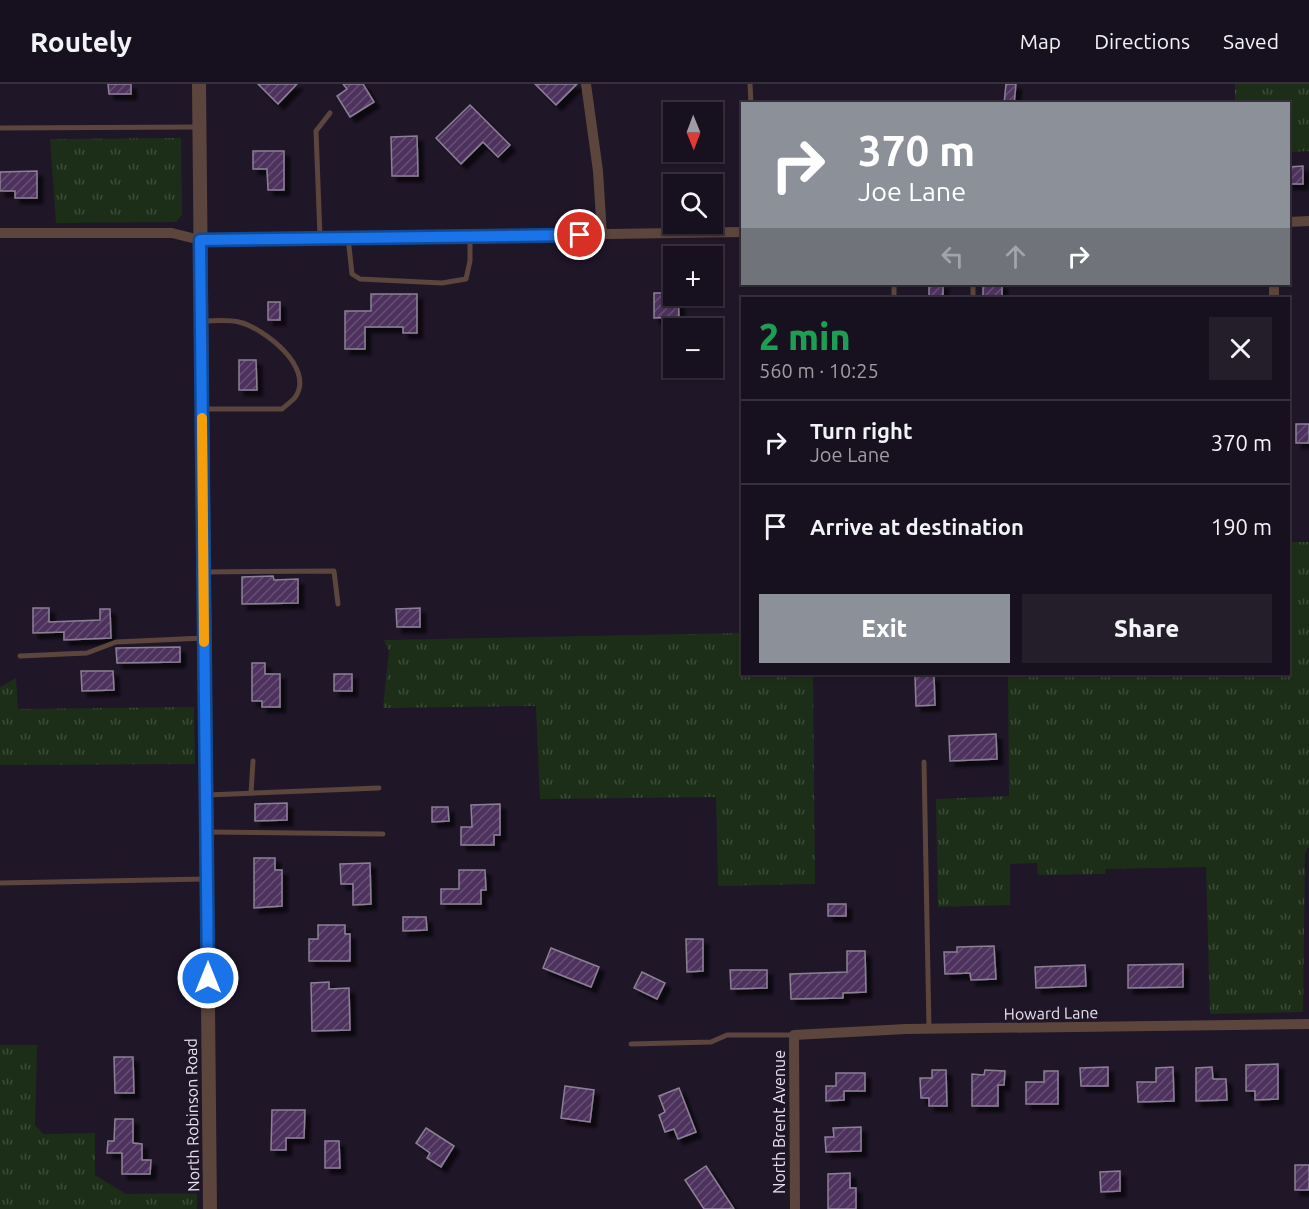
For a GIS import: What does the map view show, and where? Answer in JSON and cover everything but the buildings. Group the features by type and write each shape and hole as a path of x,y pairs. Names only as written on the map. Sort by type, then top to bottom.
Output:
{"street":[{"name":"North Robinson Road","path":"199,84 210,1209"},
{"path":"586,84 598,171 602,235"},
{"path":"1290,222 1309,221"},
{"path":"0,233 172,233 200,240 741,232"},
{"name":"Howard Lane","path":"794,1035 929,1029 1309,1024"},
{"name":"North Brent Avenue","path":"794,1035 795,1209"}],"lane":[{"path":"750,84 751,102"},
{"path":"320,237 316,131 330,113"},
{"path":"0,128 199,127"},
{"path":"348,237 350,268 352,274 360,279 442,283 466,279 469,269 470,236"},
{"path":"201,321 239,322 266,336 292,358 298,382 296,395 282,409 202,409"},
{"path":"203,573 334,571 338,604"},
{"path":"20,656 87,653 116,642 204,638"},
{"path":"251,793 253,761"},
{"path":"924,762 929,1029"},
{"path":"206,795 379,788"},
{"path":"206,832 383,834"},
{"path":"0,883 207,879"},
{"path":"631,1044 711,1042 727,1035 794,1035"}],"green space":[{"path":"1235,84 1309,84 1309,151 1290,152 1290,102 1235,102"},
{"path":"181,138 182,215 176,222 56,223 50,139"},
{"path":"1290,542 1309,542 1309,846 1305,853 1303,1012 1210,1014 1206,867 1106,869 1105,874 1038,875 1037,863 1010,864 1010,905 938,907 936,799 1009,796 1008,675 1290,675"},
{"path":"741,633 741,675 813,675 815,884 718,886 716,797 540,799 536,706 383,708 389,651 384,640"},
{"path":"16,678 18,709 194,707 195,764 0,765 0,687"},
{"path":"0,1045 37,1045 35,1125 43,1134 95,1133 95,1175 126,1194 197,1193 197,1209 0,1209"}],"slow traffic":[{"path":"202,418 204,642"}],"route":[{"path":"208,978 200,240 580,235"}]}
